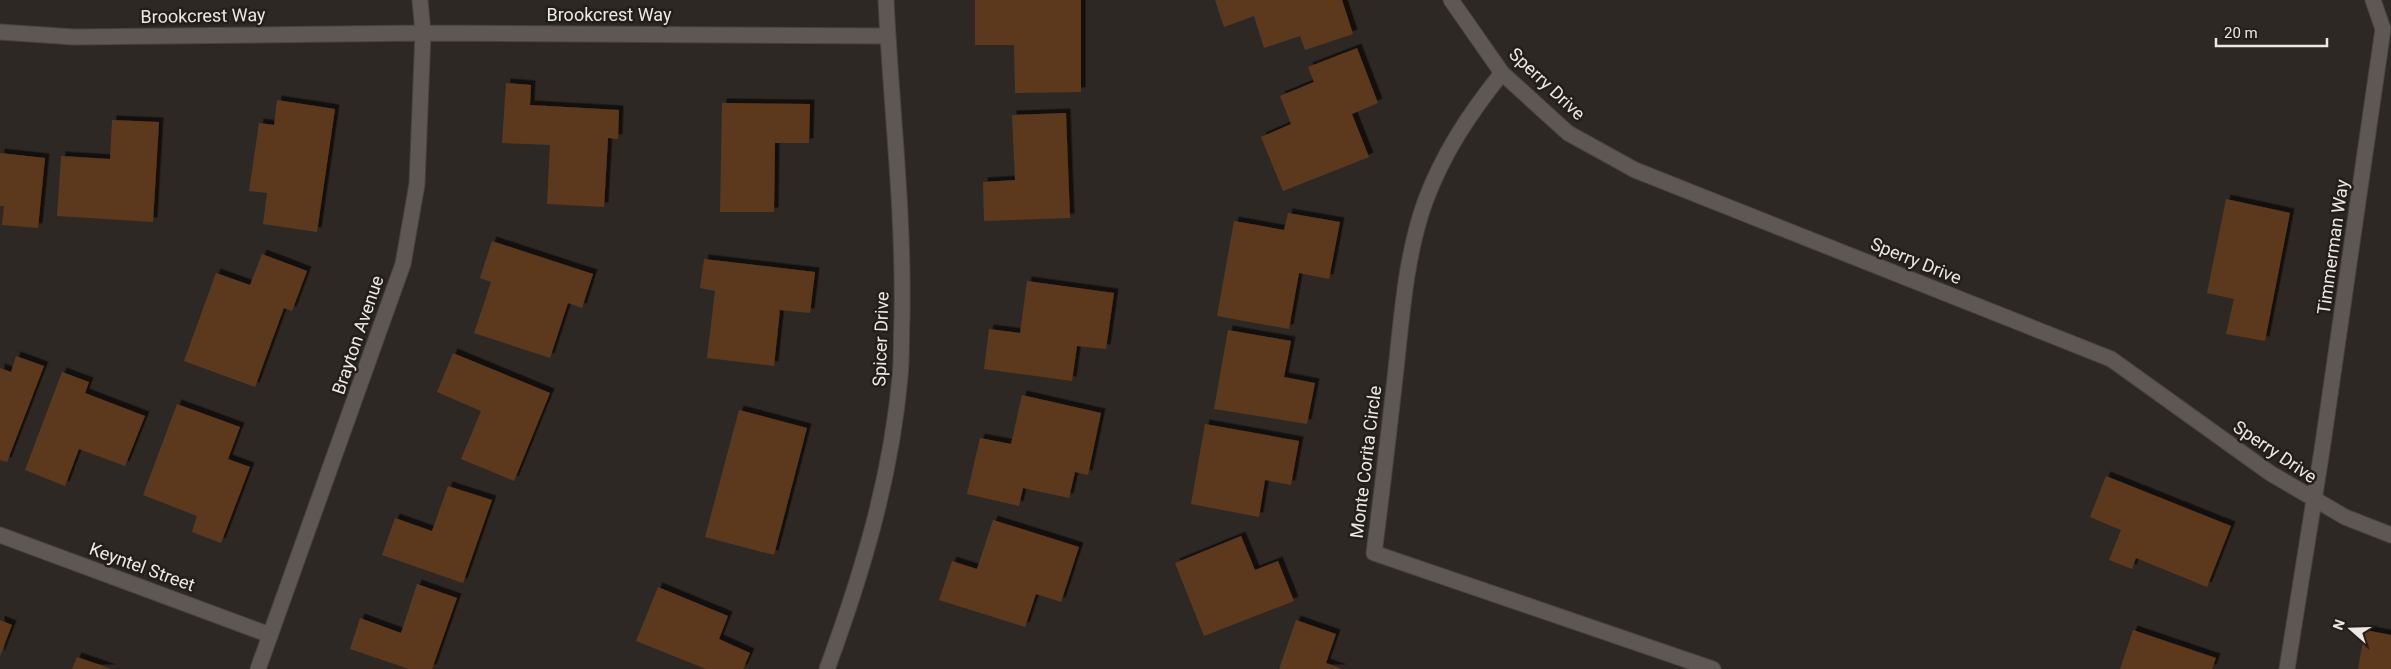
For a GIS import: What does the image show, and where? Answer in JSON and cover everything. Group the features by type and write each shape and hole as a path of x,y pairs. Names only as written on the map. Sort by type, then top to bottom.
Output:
{"street":[{"name":"Brayton Avenue","path":"258,669 403,264 417,184 423,32 420,0"},
{"name":"Spicer Drive","path":"827,669 849,609 874,530 893,438 900,376 902,268 898,164 887,36 886,0"},
{"name":"Sperry Drive","path":"1451,0 1502,73 1568,132 1635,170 2111,358 2270,473 2313,500 2345,517 2391,535"},
{"name":"Timmerman Way","path":"2313,500 2383,29 2373,0"},
{"name":"Brookcrest Way","path":"0,32 74,37 423,32 887,36"},
{"name":"Monte Corita Circle","path":"1502,73 1471,112 1445,156 1425,203 1411,257 1374,553 1713,669"},
{"path":"2287,669 2313,500"},
{"name":"Keyntel Street","path":"0,535 270,635"}],"building":[{"path":"975,0 1081,0 1081,92 1015,93 1014,45 975,45"},
{"path":"1215,0 1342,0 1353,34 1305,50 1300,36 1264,48 1254,16 1224,27"},
{"path":"1357,48 1378,103 1352,114 1369,157 1283,191 1261,137 1291,124 1280,96 1314,82 1308,67"},
{"path":"506,83 531,85 530,105 619,110 618,139 608,138 604,207 547,204 550,145 502,143"},
{"path":"277,100 335,109 317,232 263,224 267,193 249,191 259,123 274,125"},
{"path":"722,103 810,104 809,143 775,143 774,212 720,212"},
{"path":"1066,113 1070,218 984,221 983,182 1015,180 1012,115"},
{"path":"112,120 159,122 153,222 57,216 61,156 110,159"},
{"path":"0,153 45,158 38,228 2,225 4,206 0,206"},
{"path":"2226,199 2290,213 2265,341 2226,334 2234,299 2207,293"},
{"path":"1288,213 1340,222 1329,279 1299,273 1289,329 1217,316 1234,221 1284,230"},
{"path":"492,241 593,274 582,308 568,303 550,358 474,333 491,282 480,278"},
{"path":"262,254 307,271 292,311 284,308 255,387 184,361 216,273 250,285"},
{"path":"704,259 815,272 810,313 780,310 774,366 707,358 715,291 700,288"},
{"path":"1027,281 1114,293 1106,349 1077,346 1072,381 984,369 989,329 1020,333"},
{"path":"1228,330 1291,341 1284,377 1315,383 1307,424 1214,409"},
{"path":"453,353 550,393 514,481 461,459 481,411 437,392"},
{"path":"16,356 44,366 7,462 0,460 0,368 11,372"},
{"path":"62,372 89,382 85,393 145,416 125,466 79,449 65,486 25,470"},
{"path":"1022,395 1101,413 1088,475 1075,472 1069,498 1023,488 1019,506 967,494 980,438 1011,444"},
{"path":"177,404 240,427 228,459 250,467 221,543 192,532 197,516 143,495"},
{"path":"739,410 807,428 774,555 705,537"},
{"path":"1205,424 1299,441 1291,485 1265,480 1259,517 1191,504"},
{"path":"2106,476 2231,526 2207,587 2136,558 2132,569 2109,560 2121,530 2090,517"},
{"path":"448,486 492,500 463,583 382,555 395,518 432,531"},
{"path":"993,520 1079,547 1061,602 1036,594 1025,627 939,600 952,561 977,569"},
{"path":"1241,536 1255,570 1278,561 1294,601 1204,636 1175,563"},
{"path":"417,584 457,598 432,669 409,669 350,649 360,618 401,633"},
{"path":"658,587 728,616 719,639 750,653 743,669 706,669 636,641"},
{"path":"0,620 12,625 0,656"},
{"path":"1296,620 1336,634 1326,663 1342,669 1279,669"},
{"path":"2133,630 2216,658 2212,669 2120,669"},
{"path":"2365,630 2391,635 2391,669 2358,669"},
{"path":"77,657 112,669 72,669"}]}
